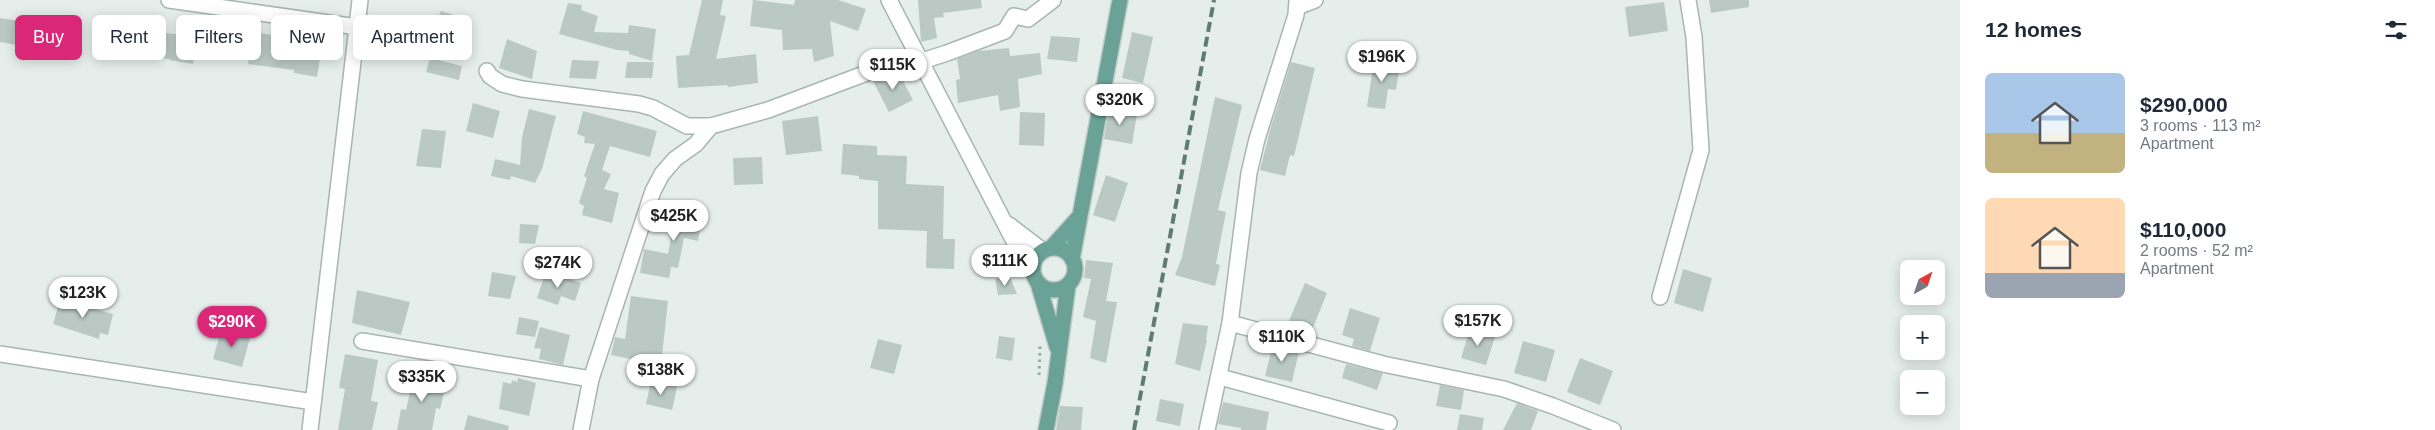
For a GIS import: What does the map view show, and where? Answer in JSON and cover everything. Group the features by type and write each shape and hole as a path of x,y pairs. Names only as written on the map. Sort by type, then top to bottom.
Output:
{"main road":[{"path":"1046,430 1055,383 1058,348 1068,285 1075,270 1072,259 1078,218 1120,0"},
{"path":"1058,348 1035,278 1034,260 1047,250 1078,218"},
{"path":"1047,250 1063,250 1072,259"},
{"path":"1035,278 1045,289 1053,291 1068,285"}],"street":[{"path":"169,0 353,26"},
{"path":"358,15 360,0"},
{"path":"889,0 1035,278"},
{"path":"487,71 490,76 502,84 522,89 639,104 653,108 687,126 712,126 768,110 896,62 922,61 1005,31 1014,16 1028,19 1053,0"},
{"path":"1207,430 1220,377 1230,323 1249,173 1299,2 1314,0"},
{"path":"1660,297 1701,150 1694,37 1688,0"},
{"path":"310,430 353,60"},
{"path":"582,430 591,379 653,191 662,174 675,160 696,144 712,126"},
{"path":"1006,222 1047,250"},
{"path":"1230,323 1383,364 1504,390 1553,406 1613,430"},
{"path":"362,341 591,379"},
{"path":"0,354 313,402"},
{"path":"1220,377 1390,423"}],"path":[{"path":"1039,378 1040,341"}],"building":[{"path":"702,0 723,0 720,15 726,16 716,59 756,54 758,83 728,87 727,85 678,88 676,56 689,55"},
{"path":"753,0 794,5 795,0 838,0 866,9 858,31 830,21 834,56 814,62 812,49 783,50 782,30 750,26"},
{"path":"918,0 981,0 982,8 943,13 944,17 934,18 937,38 921,42"},
{"path":"1709,0 1749,0 1749,7 1711,13"},
{"path":"1664,2 1668,31 1629,37 1625,7"},
{"path":"568,3 582,5 581,10 598,16 594,32 628,33 629,25 656,29 652,61 629,54 629,51 617,50 559,34"},
{"path":"441,11 454,15 439,15"},
{"path":"0,18 15,20 15,45 0,42"},
{"path":"1132,32 1153,37 1143,83 1122,78"},
{"path":"166,33 176,34 176,60 194,60 193,64 166,59"},
{"path":"261,33 271,35 271,60 320,60 317,77 294,73 294,70 248,64 249,60 261,60"},
{"path":"1051,36 1080,38 1077,62 1047,59"},
{"path":"507,39 537,51 532,79 499,68"},
{"path":"1009,48 1010,56 1040,53 1042,74 1018,79 1020,107 1000,111 998,95 958,103 956,80 960,79 957,59 978,51"},
{"path":"429,60 438,60 462,66 459,80 426,72"},
{"path":"572,60 599,61 596,79 569,78"},
{"path":"1374,60 1400,64 1396,90 1388,89 1385,109 1367,107"},
{"path":"627,62 654,62 652,78 625,78"},
{"path":"1291,62 1315,68 1294,156 1290,155 1285,176 1260,170"},
{"path":"898,71 913,100 889,112 873,81"},
{"path":"1215,97 1242,105 1218,210 1226,212 1216,264 1220,265 1215,286 1175,275 1182,257"},
{"path":"473,103 500,111 493,138 466,131"},
{"path":"529,109 556,116 542,169 535,183 511,176 510,180 491,176 495,159 520,165 522,137"},
{"path":"1109,109 1137,114 1132,144 1104,139"},
{"path":"583,111 657,131 650,157 610,146 602,170 611,174 604,189 619,193 612,223 582,215 584,206 579,203 587,178 584,176 595,144 584,143 585,137 577,134"},
{"path":"1020,112 1045,113 1044,146 1019,145"},
{"path":"818,116 822,151 786,155 782,121"},
{"path":"422,129 446,131 441,168 416,166"},
{"path":"843,144 877,146 877,155 907,156 906,184 944,186 943,239 955,239 954,269 926,268 927,231 878,229 878,181 859,179 859,176 841,174"},
{"path":"762,157 763,184 734,185 733,158"},
{"path":"1106,175 1128,183 1115,222 1093,215"},
{"path":"677,203 704,208 698,241 684,238 678,268 671,267 669,278 640,273 644,249 668,254"},
{"path":"520,224 539,225 535,244 519,243"},
{"path":"1086,260 1113,263 1106,301 1117,302 1106,363 1090,358 1096,321 1083,317 1091,279 1084,278"},
{"path":"1683,269 1712,278 1703,312 1674,303"},
{"path":"546,271 581,283 575,301 561,296 558,305 537,298"},
{"path":"492,272 516,276 510,299 488,296"},
{"path":"1010,277 1017,294 998,295 995,279"},
{"path":"1305,283 1327,293 1310,335 1286,328"},
{"path":"357,290 410,302 401,335 352,323"},
{"path":"631,296 668,301 661,365 611,355 615,337 625,339"},
{"path":"60,300 113,314 108,335 100,333 99,339 53,324"},
{"path":"1350,308 1380,318 1370,351 1352,346 1354,339 1342,335"},
{"path":"519,317 539,321 535,337 516,334"},
{"path":"1183,323 1208,326 1200,371 1175,364"},
{"path":"540,327 570,335 563,365 539,359 541,349 534,348"},
{"path":"1470,329 1495,337 1486,365 1461,358"},
{"path":"221,330 250,338 242,367 213,359"},
{"path":"999,336 1015,338 1012,361 996,358"},
{"path":"878,339 902,345 894,374 870,368"},
{"path":"1523,341 1555,350 1546,382 1514,373"},
{"path":"1273,344 1299,351 1292,382 1265,376"},
{"path":"345,354 378,360 371,401 378,402 372,430 338,430 345,389 339,388"},
{"path":"1580,358 1613,371 1600,405 1567,392"},
{"path":"1346,364 1383,373 1377,390 1342,378"},
{"path":"414,373 447,380 440,409 436,408 432,430 397,430 401,409 406,410"},
{"path":"518,378 536,383 529,416 499,409 503,382 511,384 512,380 517,382"},
{"path":"651,381 677,387 672,410 646,404"},
{"path":"1440,385 1464,390 1461,410 1436,406"},
{"path":"1160,399 1184,404 1180,426 1156,421"},
{"path":"1223,402 1269,412 1266,430 1241,430 1241,428 1218,424"},
{"path":"1517,403 1538,411 1531,430 1503,430"},
{"path":"1060,406 1083,407 1081,430 1056,430"},
{"path":"1460,414 1484,418 1482,430 1457,430"},
{"path":"468,415 509,426 508,430 464,430"}],"railway":[{"path":"1134,430 1214,0"}]}
